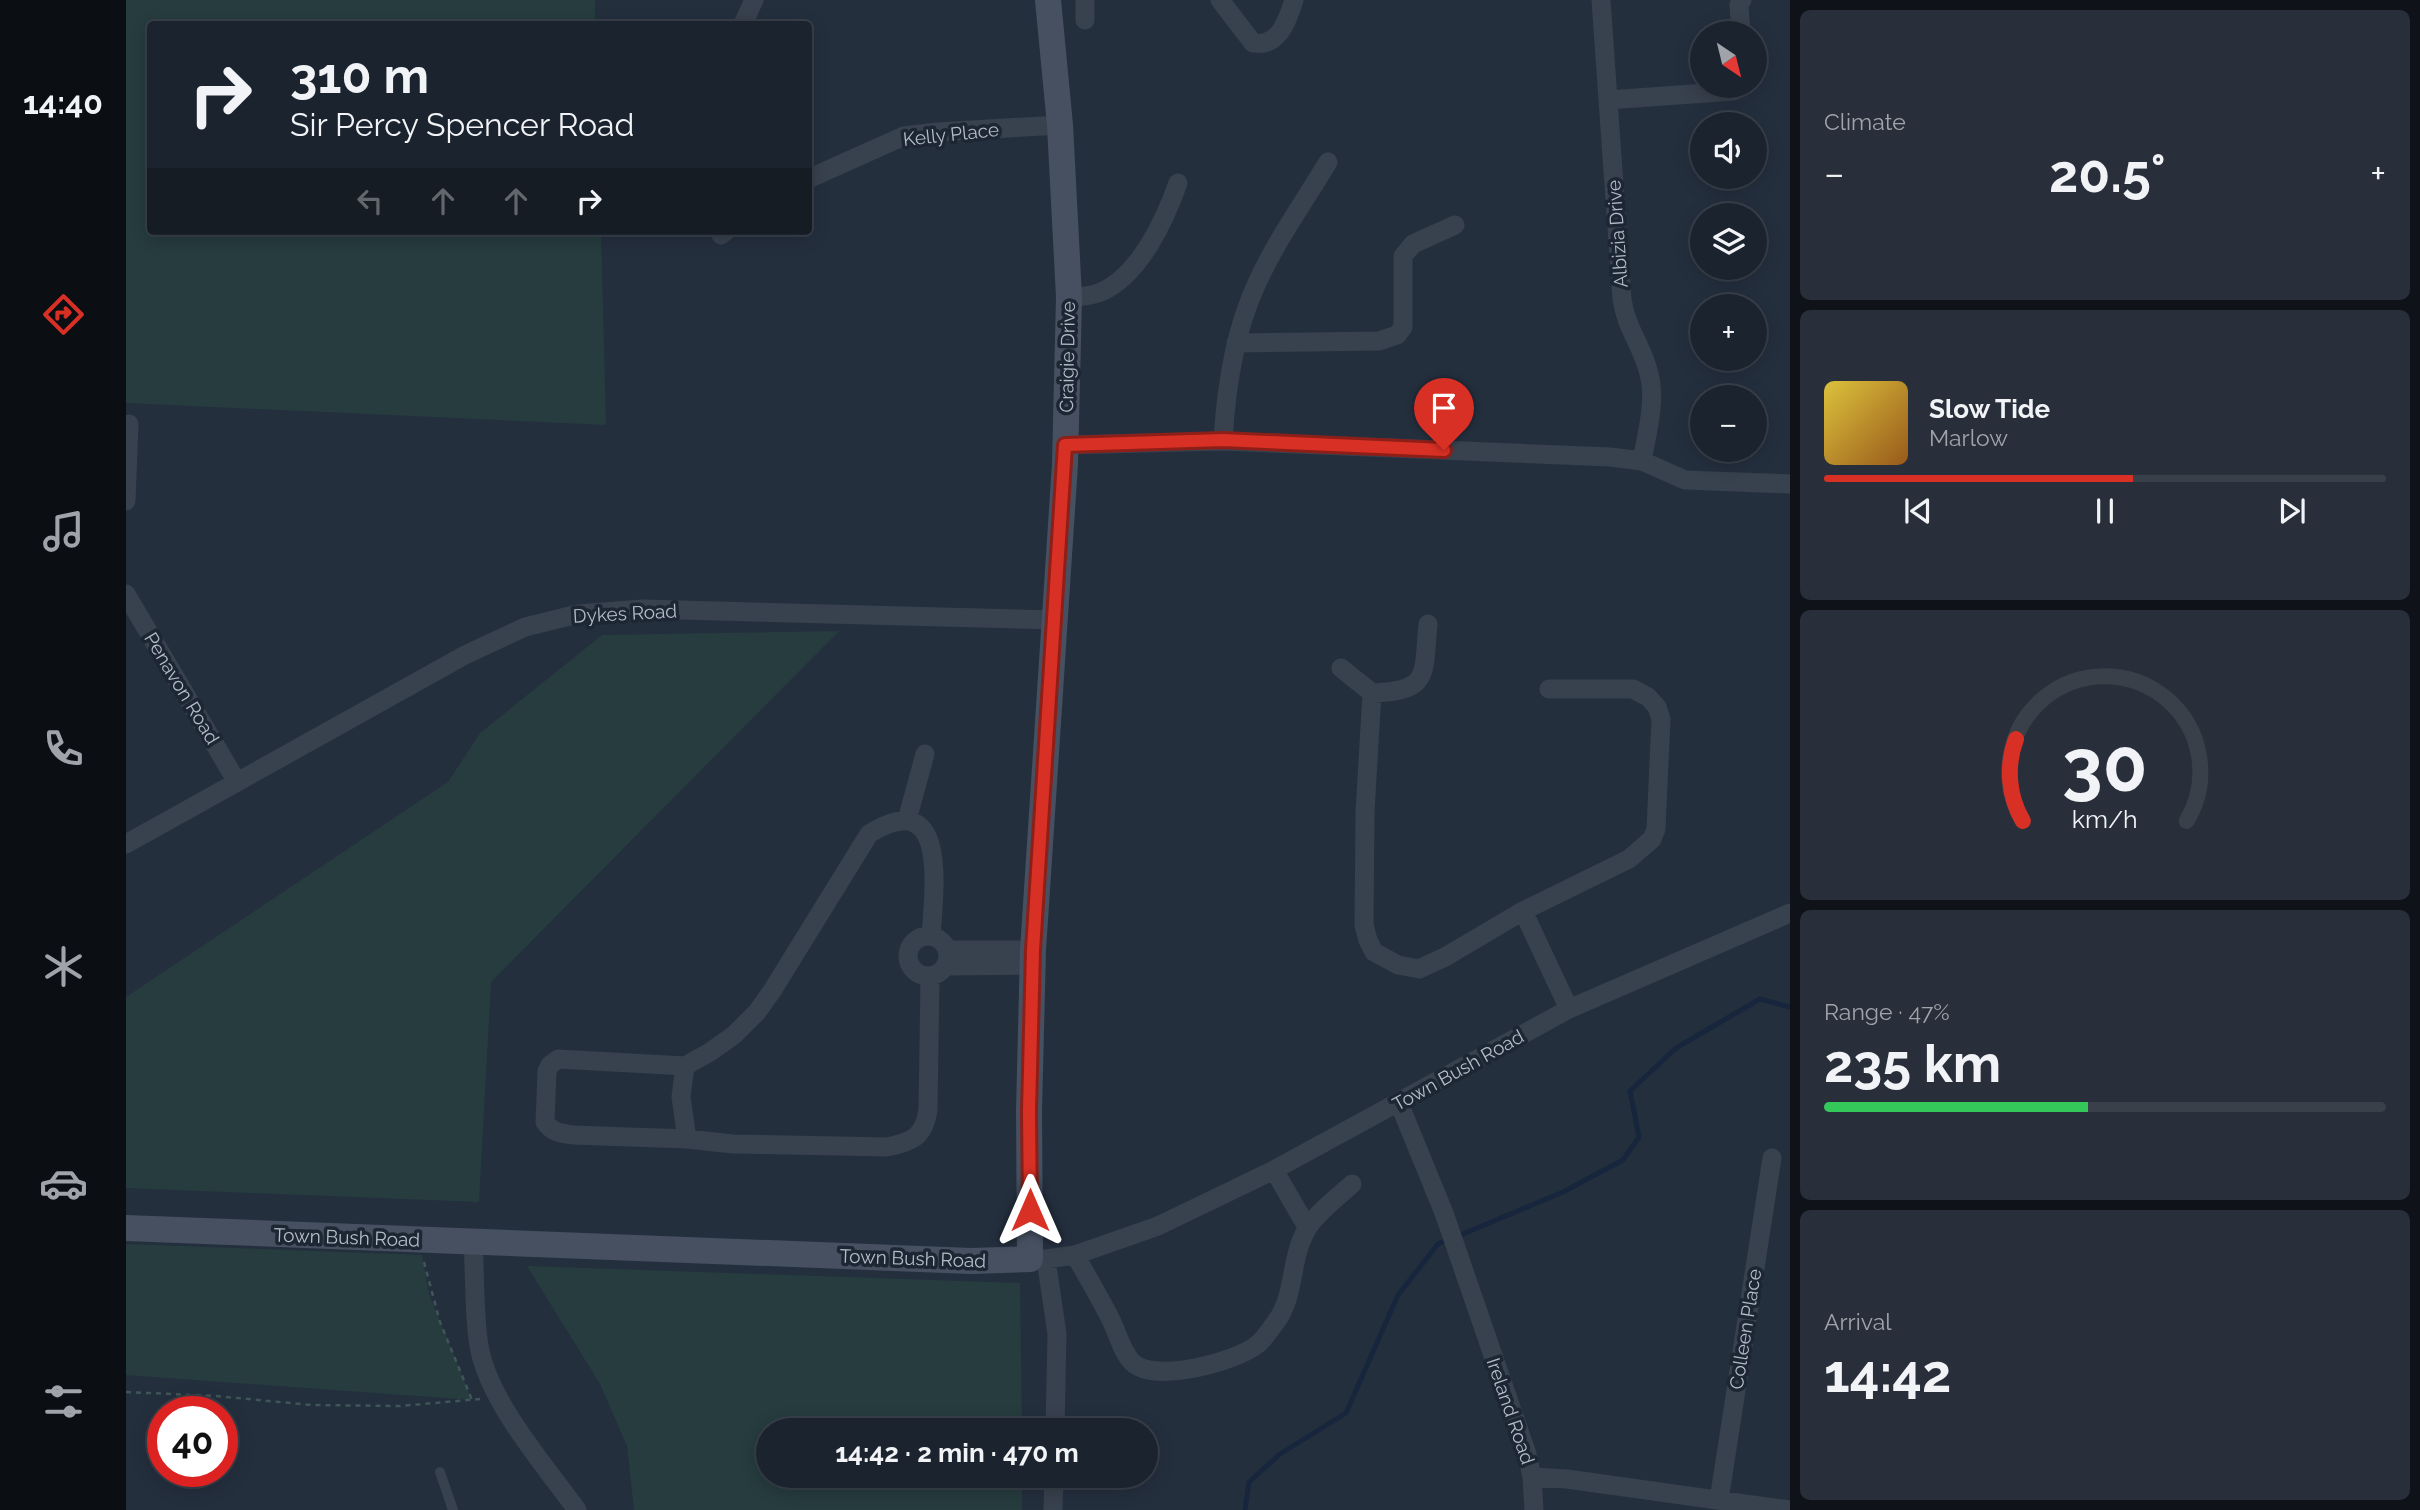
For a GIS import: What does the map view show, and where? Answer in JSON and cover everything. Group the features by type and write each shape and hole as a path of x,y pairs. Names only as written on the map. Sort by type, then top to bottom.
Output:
{"street":[{"path":"744,21 754,0"},
{"name":"Craigie Drive","path":"1038,1259 1029,1111 1033,957 1055,620 1073,452 1069,297 1060,125 1048,0"},
{"path":"1085,0 1085,20"},
{"path":"1220,0 1253,43 1260,44 1277,37 1294,0"},
{"name":"Albizia Drive","path":"1601,0 1624,312 1648,369 1651,385 1651,404 1642,461"},
{"path":"1740,21 1739,5 1742,0"},
{"path":"1608,100 1690,94"},
{"name":"Kelly Place","path":"812,177 904,136 1060,125"},
{"path":"1223,440 1232,358 1247,305 1257,282 1328,162"},
{"path":"1069,297 1102,291 1133,266 1149,246 1178,183"},
{"path":"1236,343 1379,341 1397,335 1403,327 1404,256 1413,244 1455,225"},
{"path":"126,501 129,424"},
{"path":"1073,452 1223,440 1610,457 1642,461 1685,480 1790,484"},
{"name":"Penavon Road","path":"126,594 237,782"},
{"name":"Dykes Road","path":"126,844 465,655 525,627 552,619 592,612 643,608 1055,620"},
{"path":"1341,668 1372,693 1408,689 1419,681 1423,670 1428,624"},
{"path":"1372,693 1365,812 1364,925 1374,952 1398,965 1419,969 1445,957 1523,911 1629,859 1652,839 1656,829 1661,719 1657,707 1648,696 1633,689 1549,689"},
{"path":"908,820 925,754"},
{"path":"932,936 934,856 928,835 921,827 908,820 886,823 869,834 757,1012 726,1041 685,1066 558,1059 547,1071 545,1122 556,1132 573,1135 687,1139 733,1144 887,1147 905,1143 918,1136 926,1124 941,964 944,943 932,936 913,942 907,955 915,972 941,964 1033,957"},
{"path":"1523,911 1569,1009"},
{"name":"Town Bush Road","path":"126,1228 971,1261 1075,1255 1158,1226 1274,1170 1569,1009 1790,914"},
{"path":"685,1066 681,1097 687,1139"},
{"name":"Ireland Road","path":"1399,1103 1444,1213 1527,1454 1532,1477 1567,1479 1789,1510"},
{"name":"Colleen Place","path":"1719,1500 1772,1158"},
{"path":"1274,1170 1307,1227"},
{"path":"1075,1255 1111,1320 1123,1351 1134,1364 1143,1369 1172,1370 1226,1360 1258,1343 1278,1318 1291,1290 1292,1273 1307,1227 1352,1184"},
{"path":"473,1242 478,1341 498,1397 577,1510"},
{"path":"1038,1259 1057,1334 1055,1418"},
{"path":"1532,1477 1534,1510"},
{"path":"1053,1510 1054,1488"}],"lane":[{"path":"440,1472 453,1510"}],"path":[{"path":"422,1255 440,1322 472,1400"},
{"path":"126,1392 215,1396 311,1405 400,1406 498,1397"}],"green space":[{"path":"126,0 595,0 595,21 147,21 147,235 601,235 606,425 126,403"},
{"path":"839,631 491,982 479,1202 126,1188 126,997 448,782 480,733 602,635"},
{"path":"126,1244 422,1255 429,1294 472,1400 126,1375"},
{"path":"527,1266 1020,1283 1022,1418 756,1418 756,1488 1022,1488 1022,1510 634,1510 627,1446 600,1384"}],"waterway":[{"path":"1458,1236 1563,1192 1623,1160 1639,1137 1630,1091 1676,1048 1760,999 1790,1007"},
{"path":"1245,1510 1249,1482 1280,1454 1346,1413 1398,1295 1438,1244 1449,1239"}],"route":[{"path":"1030,1210 1029,1111 1033,950 1065,445 1223,440 1444,450"}]}
